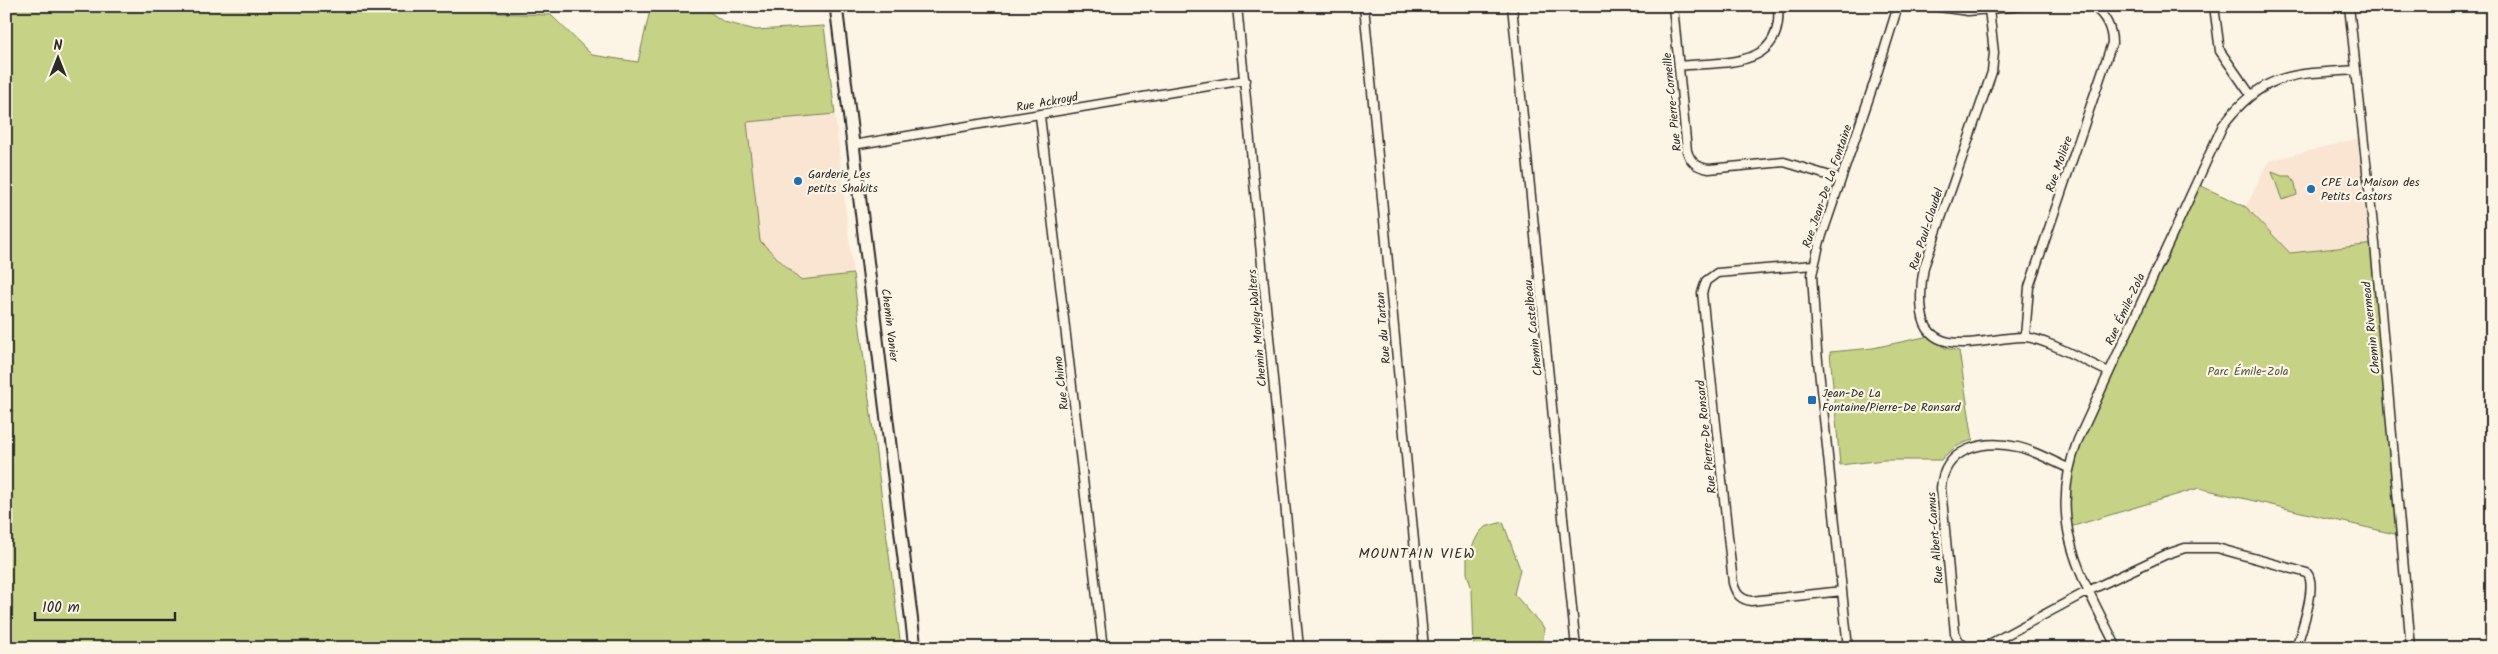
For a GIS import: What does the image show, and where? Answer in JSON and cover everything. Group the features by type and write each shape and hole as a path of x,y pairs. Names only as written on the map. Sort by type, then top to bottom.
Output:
{"main road":[{"name":"Chemin Vanier","path":"836,6 915,648"}],"street":[{"name":"Chemin Morley-Walters","path":"1238,6 1299,648"},
{"name":"Rue du Tartan","path":"1364,6 1424,648"},
{"name":"Chemin Castelbeau","path":"1512,6 1576,648"},
{"name":"Rue Pierre-Corneille","path":"1673,6 1687,151 1694,164 1700,168 1709,169 1784,162 1840,179"},
{"path":"1679,66 1746,59 1762,53 1771,46 1776,36 1779,27 1778,6"},
{"name":"Rue Jean-De La Fontaine","path":"1848,648 1813,301 1813,265 1898,6"},
{"path":"1932,6 1968,11 2021,6"},
{"name":"Rue Molière","path":"2025,337 2028,286 2110,51 2112,36 2110,27 2102,15 2092,6"},
{"path":"2214,6 2220,51 2250,94"},
{"name":"Chemin Rivermead","path":"2349,6 2403,536 2410,648"},
{"name":"Rue Paul-Claudel","path":"1989,9 1994,53 1992,72 1924,267 1921,300 1924,322 1928,330 1948,342 2025,337 2044,343 2109,372"},
{"name":"Rue Émile-Zola","path":"2117,648 2088,591 2070,547 2065,510 2068,468 2109,372 2216,136 2230,115 2250,94 2276,79 2288,76 2356,70"},
{"name":"Rue Ackroyd","path":"853,145 1040,116 1229,81 1245,80"},
{"name":"Rue Chimo","path":"1040,116 1104,648"},
{"name":"Rue Pierre-De Ronsard","path":"1813,265 1717,274 1706,281 1702,293 1735,591 1739,596 1751,601 1842,591"},
{"name":"Rue Albert-Camus","path":"1966,648 1958,640 1955,633 1941,488 1945,468 1950,460 1965,450 2001,445 2020,448 2068,468"},
{"path":"1982,648 2088,591 2167,554 2196,546 2217,548 2302,570 2311,577 2312,588 2296,648"}],"shaded area":[{"name":"Garderie Les petits Shakits","path":"835,114 853,274 800,280 760,241 747,121"},
{"name":"CPE La Maison des Petits Castors","path":"2363,137 2375,244 2290,253 2246,207 2268,161"}],"green space":[{"path":"6,6 490,6 493,13 551,15 592,55 638,62 651,6 701,6 724,22 756,30 824,26 835,114 747,122 760,241 800,280 853,274 901,648 6,648"},
{"path":"2272,172 2282,176 2291,176 2295,183 2297,195 2282,200"},
{"name":"Parc Émile-Zola","path":"2195,183 2246,207 2290,253 2375,244 2403,536 2199,488 2067,528 2068,468"},
{"path":"1929,336 1945,348 1959,351 1973,440 1955,447 1941,460 1884,460 1840,465 1830,352 1873,348"},
{"path":"1503,522 1520,569 1514,594 1544,628 1542,648 1474,648 1472,590 1467,573 1467,556 1479,533 1485,527"}],"place":[{"name":"Garderie Les petits Shakits","path":"798,181"},
{"name":"CPE La Maison des Petits Castors","path":"2311,189"},
{"name":"Jean-De La Fontaine/Pierre-De Ronsard","path":"1812,400"}],"district":[{"name":"MOUNTAIN VIEW","path":"1417,553"}]}
